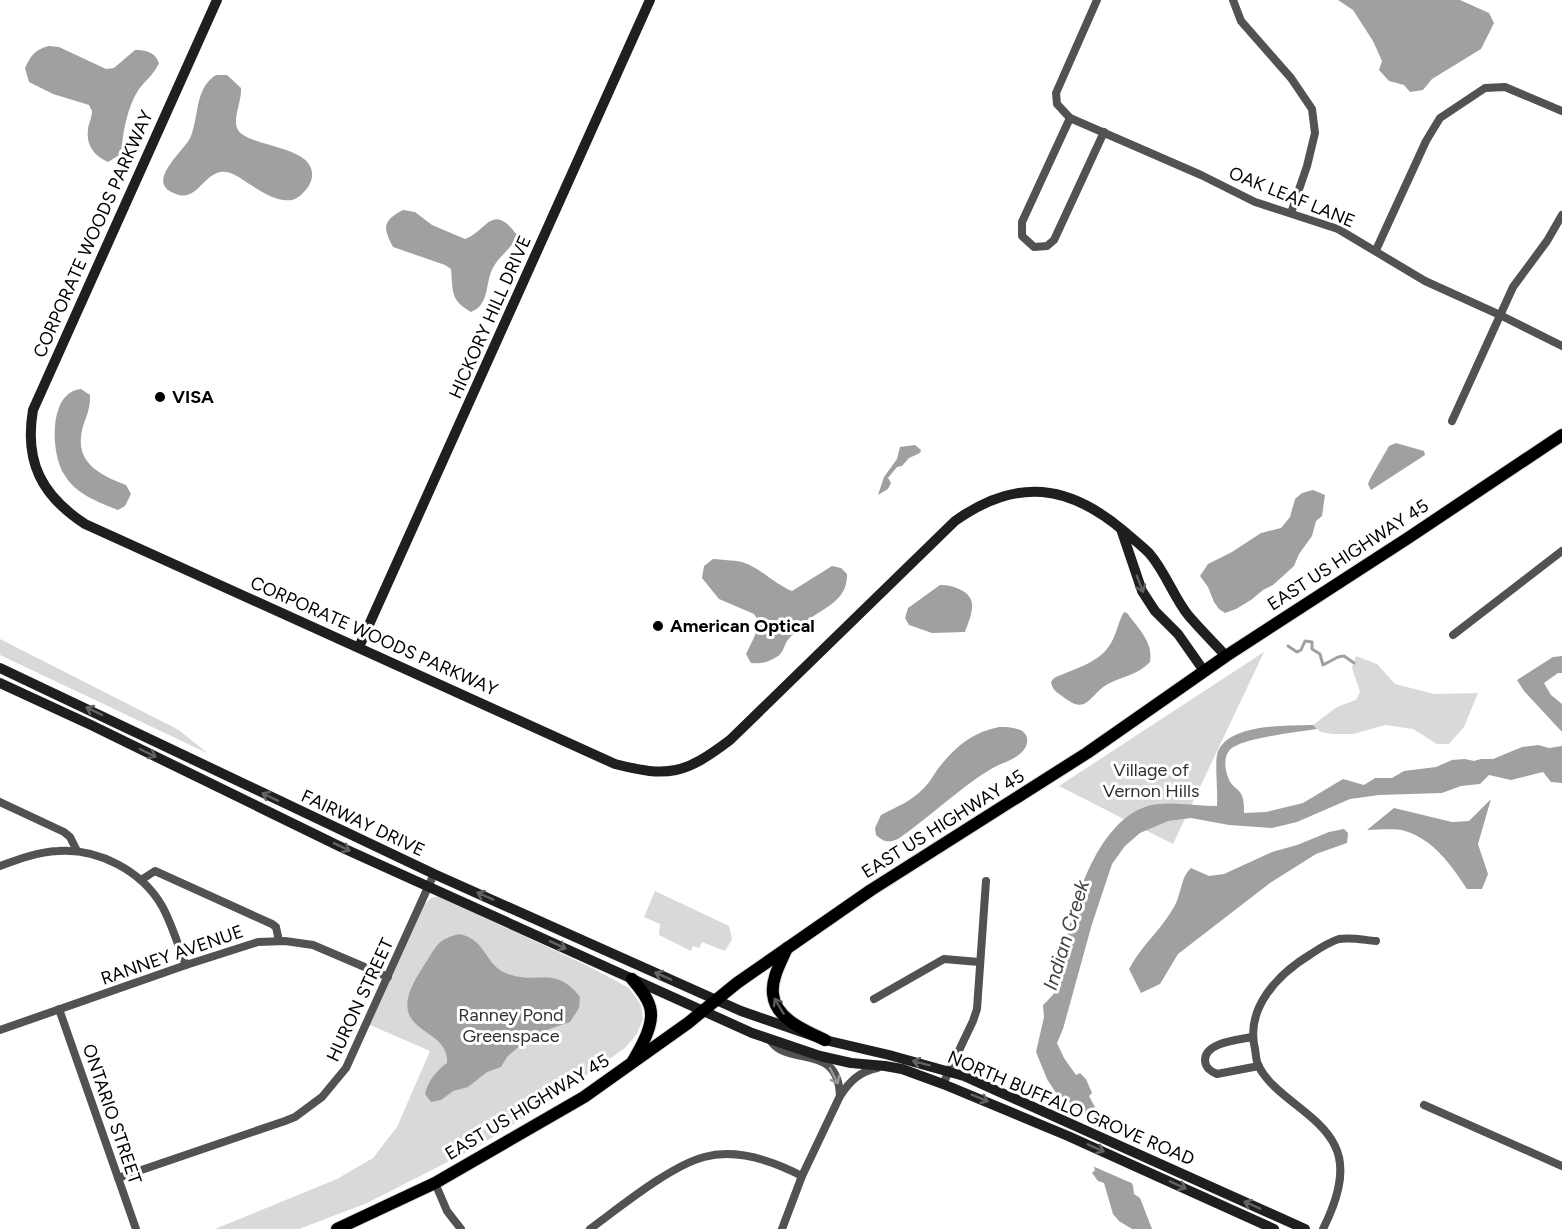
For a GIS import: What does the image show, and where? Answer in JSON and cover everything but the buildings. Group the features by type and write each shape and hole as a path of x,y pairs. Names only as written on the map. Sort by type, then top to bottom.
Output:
{"main road":[{"name":"EAST US HIGHWAY 45","path":"337,1229 435,1183 584,1097 787,948 872,890 1087,753 1226,656 1562,435"},
{"path":"787,948 775,978 772,995 781,1012 797,1026 825,1040"},
{"path":"632,979 644,994 650,1008 645,1038 632,1063"}],"street":[{"name":"CORPORATE WOODS PARKWAY","path":"218,0 36,400 30,422 33,461 49,494 70,514 86,524 615,764 645,772 676,770 705,759 730,740 955,521 971,510 1000,497 1020,492 1055,494 1084,502 1121,528 1150,554 1188,615 1226,656"},
{"name":"HICKORY HILL DRIVE","path":"359,647 650,0"},
{"path":"1097,0 1056,93 1057,104 1070,117 1022,222 1022,236 1034,247 1047,246 1054,240 1104,132"},
{"path":"1233,0 1241,21 1291,78 1312,109 1315,133 1307,166 1291,213"},
{"path":"1376,250 1426,141 1440,118 1485,88 1505,87 1562,111"},
{"name":"OAK LEAF LANE","path":"1070,117 1192,171 1255,202 1338,229 1425,281 1562,346"},
{"path":"1452,421 1513,287 1546,242 1562,215"},
{"path":"1121,528 1142,591 1155,611 1178,634 1204,671"},
{"path":"1453,635 1562,551"},
{"name":"FAIRWAY DRIVE","path":"0,668 434,874 716,1000"},
{"name":"FAIRWAY DRIVE","path":"0,683 91,724 345,849 701,1011"},
{"path":"0,802 64,831 77,851"},
{"path":"1,864 44,853 77,851 122,866 141,880 162,906 186,965"},
{"path":"141,880 155,871 187,885 272,924 276,927 279,941"},
{"name":"HURON STREET","path":"118,1178 285,1121 295,1117 322,1097 346,1068 434,874"},
{"path":"943,1084 974,1021 987,881"},
{"path":"1323,1229 1334,1206 1341,1172 1335,1146 1322,1128 1279,1090 1259,1066 1252,1037 1257,1011 1269,989 1288,970 1327,944 1341,939 1376,941"},
{"name":"RANNEY AVENUE","path":"0,1030 245,945 279,941 313,945 388,977"},
{"path":"874,999 944,959 979,962"},
{"name":"NORTH BUFFALO GROVE ROAD","path":"716,1000 763,1020 825,1040 889,1054 950,1071 1305,1229"},
{"name":"ONTARIO STREET","path":"59,1009 136,1229"},
{"name":"NORTH BUFFALO GROVE ROAD","path":"701,1011 769,1039 831,1059 902,1069 943,1084 1068,1136 1274,1229"},
{"path":"1252,1037 1215,1046 1206,1055 1206,1067 1217,1074 1259,1066"},
{"path":"769,1039 773,1045 782,1050 817,1059 829,1066 836,1075 840,1096"},
{"path":"783,1229 802,1176 840,1096 852,1079 868,1070 885,1066"},
{"path":"1424,1105 1562,1166"},
{"path":"590,1229 678,1169 704,1157 735,1154 762,1160 802,1176"},
{"path":"435,1183 447,1211 461,1229"}],"green space":[{"path":"0,639 179,730 207,753 0,655"},
{"name":"Village of Vernon Hills","path":"1264,652 1173,844 1059,786"},
{"path":"1356,656 1377,664 1395,684 1434,694 1478,693 1464,727 1449,744 1437,744 1413,729 1385,725 1353,734 1321,732 1313,725 1337,707 1356,700 1360,692 1352,668"},
{"path":"655,891 729,926 732,939 725,951 702,942 699,948 693,946 691,951 659,935 660,924 644,917"},
{"name":"Ranney Pond Greenspace","path":"439,896 590,967 629,988 641,1005 643,1019 637,1034 625,1048 539,1108 477,1147 367,1203 299,1229 215,1229 337,1179 373,1158 397,1127 430,1051 370,1025 425,904 431,898"}],"shaded area":[{"path":"1338,0 1460,0 1489,13 1494,23 1481,49 1432,79 1423,90 1410,92 1404,85 1389,81 1379,70 1382,61 1373,41 1353,10"},
{"path":"49,46 59,47 106,69 114,68 135,50 150,52 157,59 159,63 157,67 139,89 131,104 124,129 121,154 108,162 95,153 88,141 92,111 89,105 53,94 29,82 25,68 27,63 37,51"},
{"path":"216,75 227,75 241,88 236,124 242,134 292,152 303,158 310,166 312,177 310,183 296,199 278,199 235,175 225,172 210,177 192,193 176,194 167,189 163,182 164,175 188,142 194,128 201,94 209,80"},
{"path":"403,210 415,212 432,225 465,239 495,219 508,225 517,235 494,266 482,304 477,308 471,312 456,299 451,269 393,247 387,235 386,225 391,218"},
{"path":"81,389 90,395 81,437 84,455 88,462 101,473 126,485 131,494 125,506 118,510 74,487 60,464 55,439 58,412 70,393"},
{"path":"1396,443 1424,451 1425,455 1371,490 1368,484 1370,479 1389,446"},
{"path":"915,445 921,450 920,453 897,467 888,478 891,483 888,489 878,495 884,477 897,459 900,447"},
{"path":"1313,490 1325,495 1322,516 1316,521 1312,536 1299,554 1294,566 1273,585 1236,609 1225,613 1219,609 1200,576 1208,564 1261,533 1281,528 1290,517 1295,499 1302,493"},
{"path":"713,559 739,561 749,565 792,591 832,566 841,568 847,574 846,584 837,599 807,621 787,641 780,655 765,662 751,663 746,654 757,629 756,618 754,614 719,599 702,578 704,566"},
{"path":"940,585 957,588 970,597 972,608 965,632 932,633 909,625 905,618 908,608"},
{"path":"1124,612 1144,636 1150,648 1150,662 1135,673 1108,684 1083,704 1077,705 1056,692 1051,682 1054,678 1086,665 1106,650"},
{"path":"1562,656 1562,673 1558,673 1544,683 1551,695 1562,704 1562,732 1524,691 1517,680 1553,657"},
{"name":"Indian Creek","path":"1313,725 1317,729 1244,742 1227,753 1226,771 1229,780 1242,797 1244,813 1266,812 1303,803 1343,779 1364,785 1375,778 1392,778 1404,771 1436,767 1452,760 1493,759 1522,747 1538,745 1549,748 1562,746 1562,783 1551,782 1543,772 1511,780 1489,775 1480,784 1461,786 1442,793 1379,795 1350,799 1297,822 1272,828 1229,825 1191,818 1168,821 1140,833 1125,846 1112,864 1057,1043 1076,1075 1080,1073 1086,1079 1092,1093 1089,1096 1097,1111 1108,1121 1134,1194 1140,1198 1152,1229 1132,1229 1113,1214 1104,1183 1098,1181 1092,1173 1095,1170 1069,1101 1056,1093 1047,1079 1036,1052 1044,1017 1043,1005 1057,990 1062,978 1064,955 1076,903 1094,859 1106,839 1121,822 1138,810 1158,804 1217,806 1217,755 1222,745 1232,737 1258,728"},
{"path":"999,727 1018,729 1025,734 1027,743 1022,752 979,777 898,839 886,841 876,835 875,828 881,815 919,793 947,758 960,746 982,732"},
{"path":"1491,799 1478,844 1488,874 1482,889 1467,889 1441,854 1425,840 1405,831 1367,830 1394,808 1452,822 1469,821"},
{"path":"1344,829 1348,833 1347,843 1316,854 1270,883 1178,954 1160,984 1141,993 1129,969 1174,907 1185,876 1191,868 1209,876 1224,874 1272,852"},
{"path":"459,934 476,942 494,965 508,974 563,981 580,997 579,1008 570,1022 532,1035 507,1057 501,1067 487,1072 468,1087 453,1091 441,1100 431,1102 425,1094 433,1077 447,1063 445,1050 411,1018 407,1006 411,990 434,950 440,942"}],"pier":[{"path":"1068,1105 1113,1125 1136,1185 1090,1165"}],"waterway":[{"path":"1288,646 1297,652 1301,650 1305,641 1312,642 1312,649 1320,654 1323,665 1344,656 1354,663"}],"place":[{"name":"VISA","path":"160,397"},
{"name":"American Optical","path":"658,626"}]}
